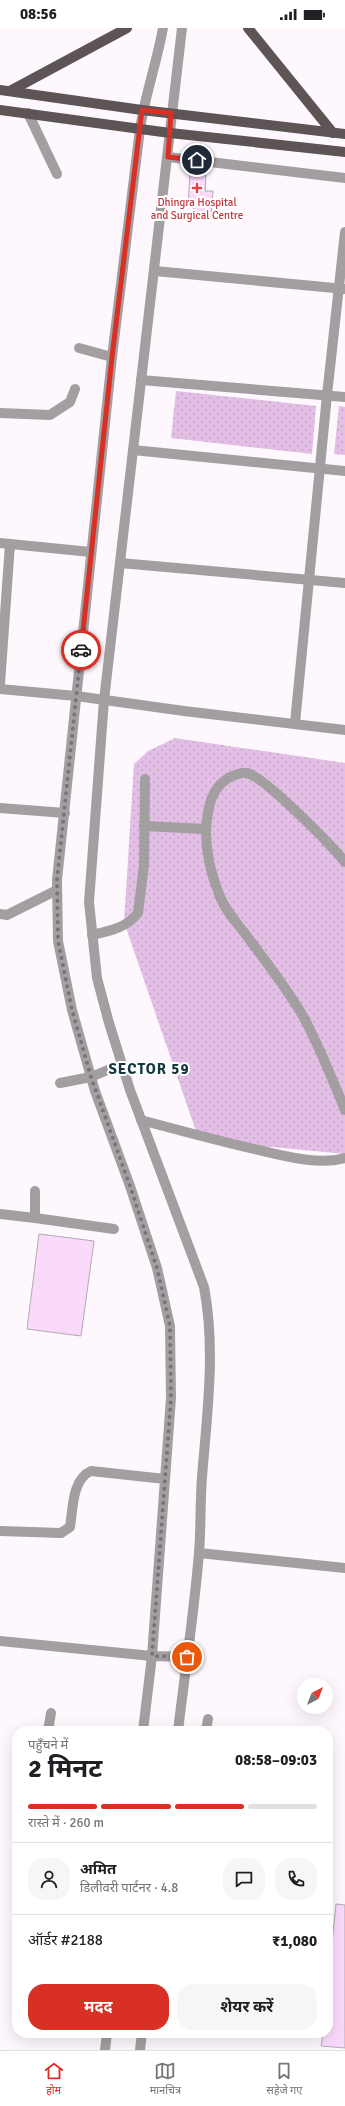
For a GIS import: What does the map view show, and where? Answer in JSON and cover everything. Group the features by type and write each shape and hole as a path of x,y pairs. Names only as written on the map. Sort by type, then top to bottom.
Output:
{"main road":[{"path":"5,91 127,28"},
{"path":"248,28 333,133"},
{"path":"5,91 142,110 345,134"},
{"path":"0,110 170,133 345,152"}],"street":[{"path":"144,1726 152,1656 171,1398 170,1326 157,1268 130,1186 91,1077 72,1010 58,941 57,890 65,813 72,718 76,696 112,357 142,110 163,28"},
{"path":"179,1726 199,1553 202,1480 210,1376 211,1341 209,1314 204,1287 141,1120 122,1064 97,978 89,902 104,700 182,28"},
{"path":"28,113 57,174"},
{"path":"168,157 345,178"},
{"path":"295,723 326,395 342,289 345,232"},
{"path":"155,271 342,289"},
{"path":"79,348 112,357"},
{"path":"141,380 345,397"},
{"path":"0,413 50,415 70,402 74,389"},
{"path":"133,450 345,471"},
{"path":"0,684 5,543 91,552"},
{"path":"120,563 345,583"},
{"path":"0,689 76,696 184,711 345,730"},
{"path":"345,862 301,816 265,785 247,773 231,776 217,787 209,806 205,829 206,842 219,895 227,910 273,970 303,1016 345,1110"},
{"path":"92,935 112,931 122,927 138,913 144,865 145,779"},
{"path":"0,808 65,813"},
{"path":"144,826 205,829"},
{"path":"0,914 7,915 57,890"},
{"path":"60,1083 91,1077 122,1064"},
{"path":"141,1120 226,1143 300,1159 337,1160 345,1158"},
{"path":"35,1191 35,1218"},
{"path":"0,1214 114,1229"},
{"path":"0,1531 61,1533 66,1530 70,1527 78,1481 84,1474 91,1471 165,1479"},
{"path":"199,1553 345,1568"},
{"path":"0,1641 152,1656 187,1657"},
{"path":"49,1726 51,1712"},
{"path":"207,1726 208,1719"},
{"path":"105,2050 106,2038"},
{"path":"140,2050 141,2038"}],"shaded area":[{"path":"176,391 316,406 312,454 171,438"},
{"path":"339,406 345,407 345,455 334,454"},
{"path":"175,738 345,763 345,1154 199,1140 124,922 134,764 148,751"}],"building":[{"path":"190,174 206,175 205,191 213,191 211,217 193,216 194,205 188,205"},
{"path":"39,1234 94,1241 81,1336 27,1329"},
{"path":"336,1904 345,1905 345,2048 321,2046 322,2038 333,2038 333,1933"}],"way so far":[{"path":"81,650 72,718 65,813 57,880 58,941 72,1010 95,1091 130,1186 157,1268 170,1326 171,1398 152,1656 187,1657"}],"place":[{"name":"Dhingra Hospital and Surgical Centre","path":"197,188"}],"district":[{"name":"SECTOR 59","path":"149,1069"}],"route":[{"path":"81,650 112,357 142,110 171,113 168,157 197,160"}]}
